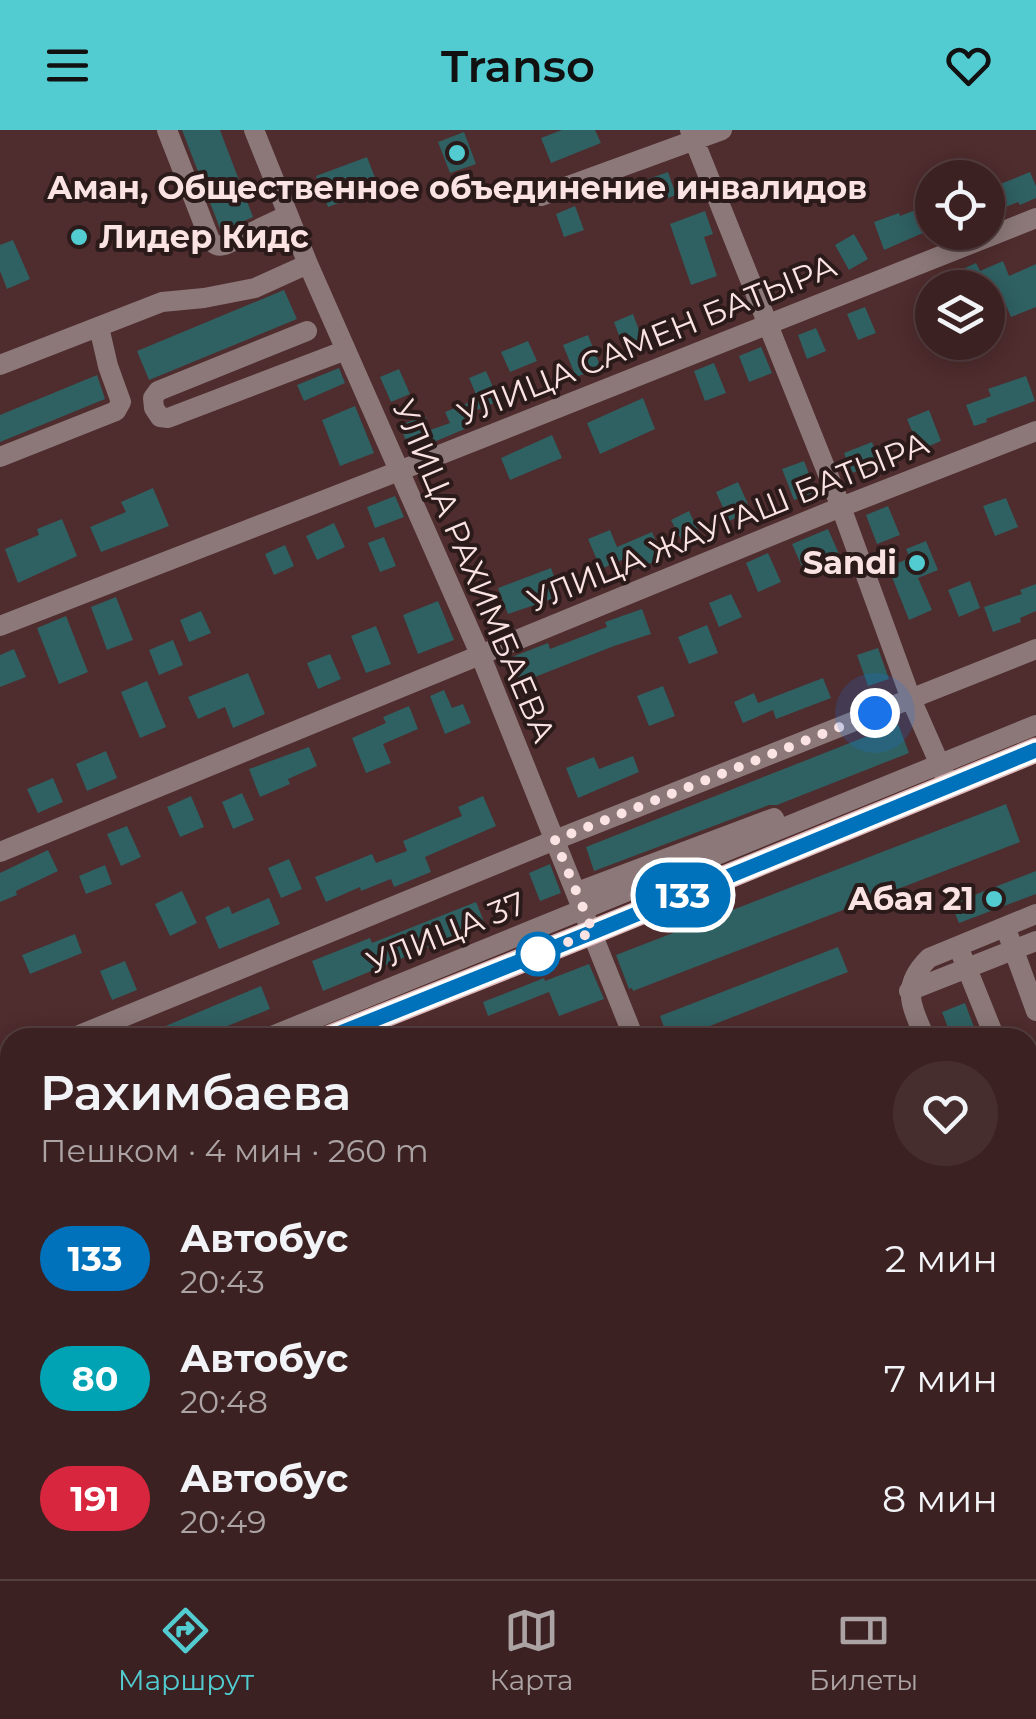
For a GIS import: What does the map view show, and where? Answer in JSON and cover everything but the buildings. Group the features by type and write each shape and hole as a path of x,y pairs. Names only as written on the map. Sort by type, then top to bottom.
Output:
{"main road":[{"path":"373,1028 593,932 1036,750"}],"street":[{"path":"167,130 214,244 225,245 288,215"},
{"name":"УЛИЦА РАХИМБАЕВА","path":"254,130 308,264 480,654 630,1028"},
{"path":"541,196 692,136 722,130"},
{"path":"692,136 841,507 910,699 948,784"},
{"name":"УЛИЦА САМЕН БАТЫРА","path":"0,626 400,472 1036,218"},
{"path":"0,365 162,302 255,288 308,264"},
{"path":"0,457 116,411 121,402 99,327"},
{"path":"307,330 158,391 152,398 154,408 160,417 168,418 346,350"},
{"name":"УЛИЦА ЖАУГАШ БАТЫРА","path":"0,852 841,507 1036,431"},
{"path":"96,1028 1036,649"},
{"name":"УЛИЦА 37","path":"292,1028 1036,725"},
{"path":"577,892 886,777 899,780 910,800"},
{"path":"921,1028 909,991 913,976 928,958 1036,914"},
{"path":"1005,926 1036,1010"},
{"path":"909,991 1036,941"},
{"path":"958,946 991,1028"}],"bus line":[{"name":"133","path":"353,1028 1036,750"}],"place":[{"name":"Аман, Общественное объединение инвалидов","path":"457,153"},
{"name":"Лидер Кидс","path":"79,237"},
{"name":"Sandi","path":"917,563"},
{"name":"Абая 21","path":"994,899"}],"route":[{"path":"538,954 528,958 593,932 555,840 875,713"}]}
